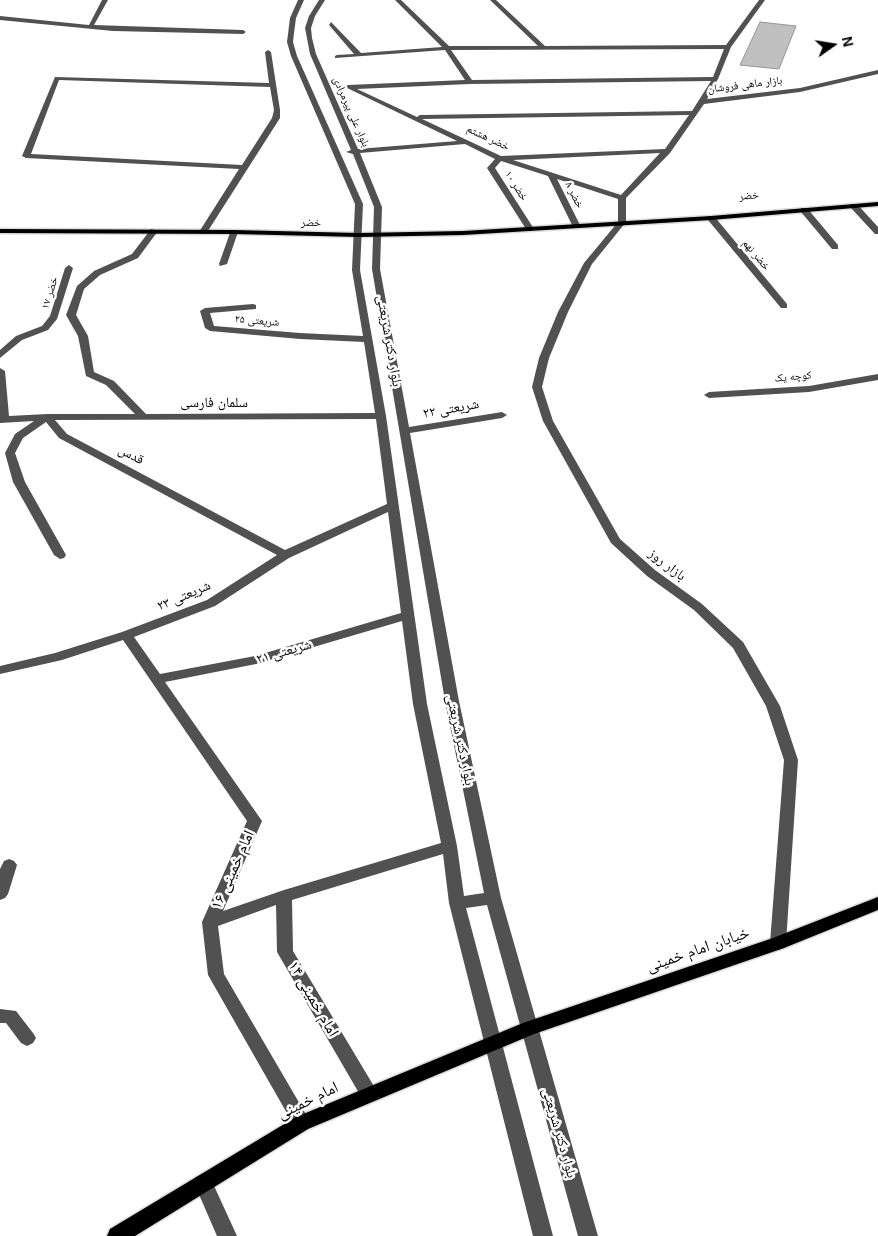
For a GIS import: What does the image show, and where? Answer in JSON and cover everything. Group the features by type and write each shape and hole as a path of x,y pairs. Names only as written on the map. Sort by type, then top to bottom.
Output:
{"main road":[{"name":"خضر","path":"622,222 706,211 878,196"},
{"name":"خضر","path":"0,231 154,231 358,235 463,233 711,218 878,204"},
{"name":"خیابان امام خمینی","path":"529,1028 778,942 878,903"},
{"name":"امام خمینی","path":"117,1236 302,1123 529,1028"}],"street":[{"path":"91,26 105,0"},
{"path":"302,0 293,18 290,42 294,56 359,204 358,235"},
{"name":"بلوار علی پیرمرادی","path":"322,0 312,16 308,28 309,38 313,54 378,207 378,235"},
{"path":"398,0 447,48 470,82 715,79"},
{"path":"494,0 543,47"},
{"path":"702,102 715,79 728,47 762,0"},
{"path":"0,18 91,26 243,32"},
{"path":"331,24 360,56"},
{"path":"337,57 447,48 728,47"},
{"path":"203,232 276,118 277,110 268,52"},
{"name":"بازار ماهی فروشان","path":"622,198 666,151 702,102 800,90 878,72"},
{"path":"243,167 26,156 57,78 273,85"},
{"name":"خضر هشتم","path":"470,82 348,87 470,142 500,158 622,198"},
{"path":"416,117 692,114"},
{"path":"337,153 470,142"},
{"path":"500,158 666,151"},
{"name":"خضر ۱۰","path":"500,158 491,168 530,229"},
{"name":"خضر ۸","path":"551,175 576,225"},
{"path":"622,198 622,222"},
{"path":"854,206 878,232"},
{"path":"804,210 835,247"},
{"name":"خضر نهم","path":"711,218 784,306"},
{"name":"بازار روز","path":"622,222 588,264 544,358 537,387 548,421 615,541 651,573 698,606 738,645 773,706 791,760 778,942"},
{"path":"144,417 110,383 89,374 83,336 71,315 80,288 97,273 135,256 154,231"},
{"path":"223,264 234,232"},
{"name":"بلوار دکتر شریعتی","path":"358,235 404,431 452,701 493,898 588,1236"},
{"name":"بلوار دکتر شریعتی","path":"378,235 366,269 366,339 381,416 420,704 449,846 457,902 543,1236"},
{"name":"خضر ۱۷","path":"0,355 19,338 45,328 54,317 69,268"},
{"name":"شریعتی ۲۵","path":"253,307 205,311 210,328 300,336 366,339"},
{"path":"0,371 2,420 46,418"},
{"name":"کوچه یک","path":"709,395 809,389 878,376"},
{"name":"شریعتی ۲۲","path":"404,431 502,415"},
{"name":"سلمان فارسی","path":"46,418 381,416"},
{"path":"46,418 19,436 10,453 19,482 60,555"},
{"name":"قدس","path":"46,418 63,436 285,555"},
{"name":"شریعتی ۲۳","path":"0,670 57,656 126,635 211,603 285,555 393,506"},
{"name":"شریعتی ۲۱","path":"157,679 256,660 408,615"},
{"name":"امام خمینی ۱۶","path":"126,635 255,821 210,922 216,975 302,1123"},
{"path":"210,922 284,896 449,846"},
{"path":"0,894 9,866"},
{"name":"امام خمینی ۱۴","path":"284,896 285,952 369,1094"},
{"path":"457,902 493,898"},
{"path":"0,1016 10,1016 27,1038"},
{"path":"203,1184 227,1236"}],"building":[{"path":"760,22 796,26 779,69 740,65"}]}
